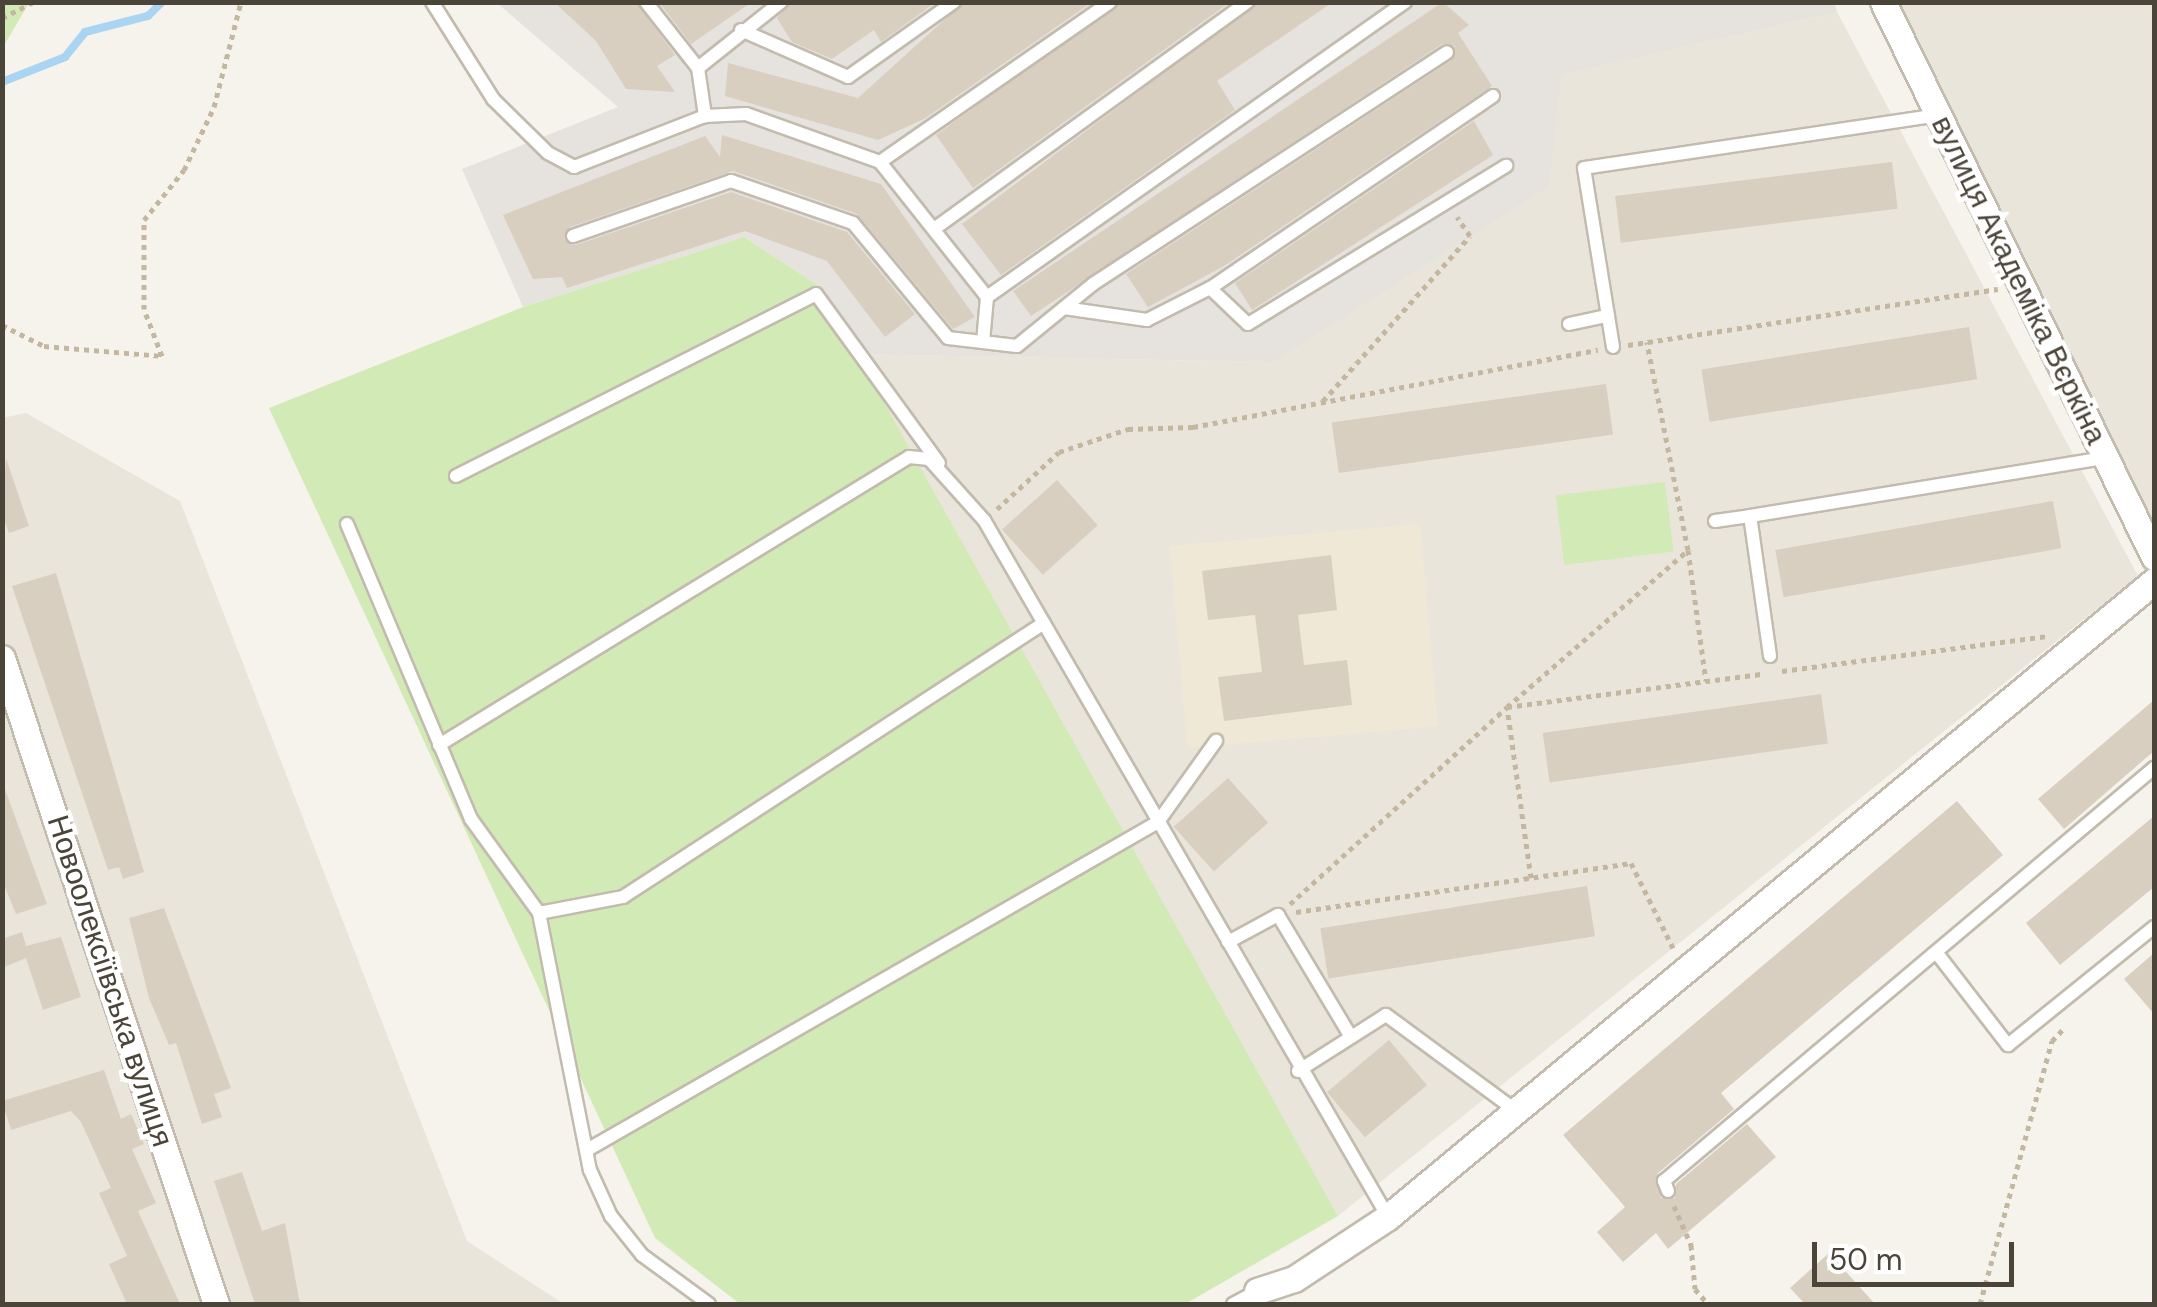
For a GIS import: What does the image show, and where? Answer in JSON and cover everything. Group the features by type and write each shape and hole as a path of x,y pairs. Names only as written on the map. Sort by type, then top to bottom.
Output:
{"street":[{"name":"вулиця Академіка Вєркіна","path":"1884,2 2154,557"},
{"path":"1257,1291 1294,1280 1388,1217 2154,581"},
{"name":"Новоолексіївська вулиця","path":"2,658 216,1304"}],"lane":[{"path":"432,2 493,99 574,166 705,116 746,114 880,162 938,226 987,296 984,342"},
{"path":"646,2 698,68 705,116"},
{"path":"698,68 781,2"},
{"path":"741,30 848,77 954,2"},
{"path":"880,162 1110,2"},
{"path":"938,226 1248,2"},
{"path":"987,296 1406,2"},
{"path":"572,236 731,181 853,223 948,338 1017,346 1064,308 1447,52"},
{"path":"1064,308 1147,320 1210,288 1493,96"},
{"path":"1613,347 1584,168 1938,114"},
{"path":"1210,288 1248,324 1506,166"},
{"path":"456,476 816,294 984,520 1228,942 1298,1071 1388,1217"},
{"path":"1568,324 1608,316"},
{"path":"438,746 909,457 946,473"},
{"path":"1715,521 2106,458"},
{"path":"1750,516 1770,656"},
{"path":"347,524 471,819 539,914 586,1150 611,1216 642,1255 709,1304"},
{"path":"539,914 623,897 1044,623"},
{"path":"586,1150 1158,822 1216,740"},
{"path":"1668,1191 1664,1181 2154,768"},
{"path":"1228,942 1278,915 1351,1036"},
{"path":"1936,952 2008,1045 2154,927"},
{"path":"1298,1071 1386,1014 1516,1111"},
{"path":"1233,1304 1257,1291"}],"path":[{"path":"2,18 33,2"},
{"path":"2,324 44,346 162,356 144,309 144,220 184,170 214,106 241,2"},
{"path":"1321,404 1470,236"},
{"path":"984,520 1060,452 1128,428 1321,404 1613,347 2001,289"},
{"path":"1647,342 1688,550 1706,681"},
{"path":"1278,915 1688,550"},
{"path":"1507,708 2066,633"},
{"path":"1507,708 1531,878"},
{"path":"1278,915 1631,863 1676,955"},
{"path":"1980,1304 2052,1041 2076,1016"},
{"path":"1668,1191 1691,1246 1695,1289 1708,1304"}],"shaded area":[{"path":"1834,2 1837,12 1561,75 1549,186 1273,362 851,354 819,286 744,237 523,307 462,169 618,107 497,3"},
{"path":"1900,3 2154,3 2154,540"},
{"path":"1837,12 2138,576 1338,1216 851,354 1273,362 1560,75"},
{"path":"26,413 180,501 467,1241 564,1304 3,1304 2,418"},
{"path":"1420,524 1438,726 1188,748 1170,546"}],"green space":[{"path":"2,3 29,3 3,47"},
{"path":"744,237 819,286 1338,1216 1185,1304 740,1304 655,1238 269,408 523,307"},
{"path":"1665,482 1674,551 1564,565 1556,495"}],"building":[{"path":"554,2 636,2 675,55 657,66 675,92 626,89 596,41"},
{"path":"659,2 752,2 691,44"},
{"path":"791,2 936,2 881,42 874,30 832,59 792,42 777,18"},
{"path":"964,2 1092,2 924,119 878,140 725,96 728,63 858,98"},
{"path":"1120,2 1230,2 973,188 936,135"},
{"path":"1258,2 1333,2 1217,81 1235,110 1001,275 962,224"},
{"path":"1443,2 1469,25 1458,33 1492,86 1224,266 1148,307 1126,274 1452,60 1455,46 1442,44 1031,316 1013,291"},
{"path":"1474,121 1493,155 1252,310 1235,283"},
{"path":"722,135 881,184 975,317 953,329 857,214 733,171 570,227 564,240 576,245 731,192 847,232 915,314 885,337 827,261 745,231 567,288 562,277 533,279 503,215 705,136 720,157"},
{"path":"1892,162 1898,209 1621,243 1615,196"},
{"path":"1969,327 1977,379 1710,422 1701,369"},
{"path":"1606,384 1613,435 1339,473 1332,423"},
{"path":"6,458 29,526 9,533 2,514"},
{"path":"1057,480 1098,525 1043,575 1002,530"},
{"path":"2053,501 2061,548 1784,597 1775,550"},
{"path":"1331,555 1337,610 1298,615 1304,665 1347,660 1352,705 1224,721 1218,677 1262,672 1255,615 1208,620 1202,571"},
{"path":"56,573 144,872 123,879 119,867 108,870 12,586"},
{"path":"1821,694 1828,744 1550,783 1543,733"},
{"path":"2154,700 2154,751 2064,829 2038,799"},
{"path":"1228,778 1268,823 1214,871 1174,827"},
{"path":"2,781 47,904 16,914 2,880"},
{"path":"1957,801 2003,855 1721,1093 1734,1109 1657,1174 1661,1198 1675,1198 1676,1184 1747,1124 1776,1157 1668,1249 1656,1233 1623,1262 1597,1232 1625,1207 1563,1135"},
{"path":"2154,816 2154,887 2060,965 2026,923"},
{"path":"1587,886 1595,936 1328,979 1320,928"},
{"path":"164,908 231,1088 214,1094 222,1117 202,1124 176,1043 169,1045 149,998 129,918"},
{"path":"22,932 26,946 61,937 81,997 43,1010 26,958 2,968 2,939"},
{"path":"2154,953 2154,1014 2124,979"},
{"path":"1389,1040 1427,1085 1365,1137 1327,1092"},
{"path":"104,1070 121,1119 131,1114 144,1144 132,1149 156,1203 138,1211 180,1304 127,1304 109,1264 127,1256 99,1193 111,1188 81,1122 71,1111 11,1130 2,1101"},
{"path":"242,1172 262,1231 285,1223 300,1304 255,1304 214,1181"},
{"path":"1829,1253 1875,1304 1805,1304 1790,1288"}],"waterway":[{"path":"2,82 65,57 85,32 148,16 162,2"}]}
